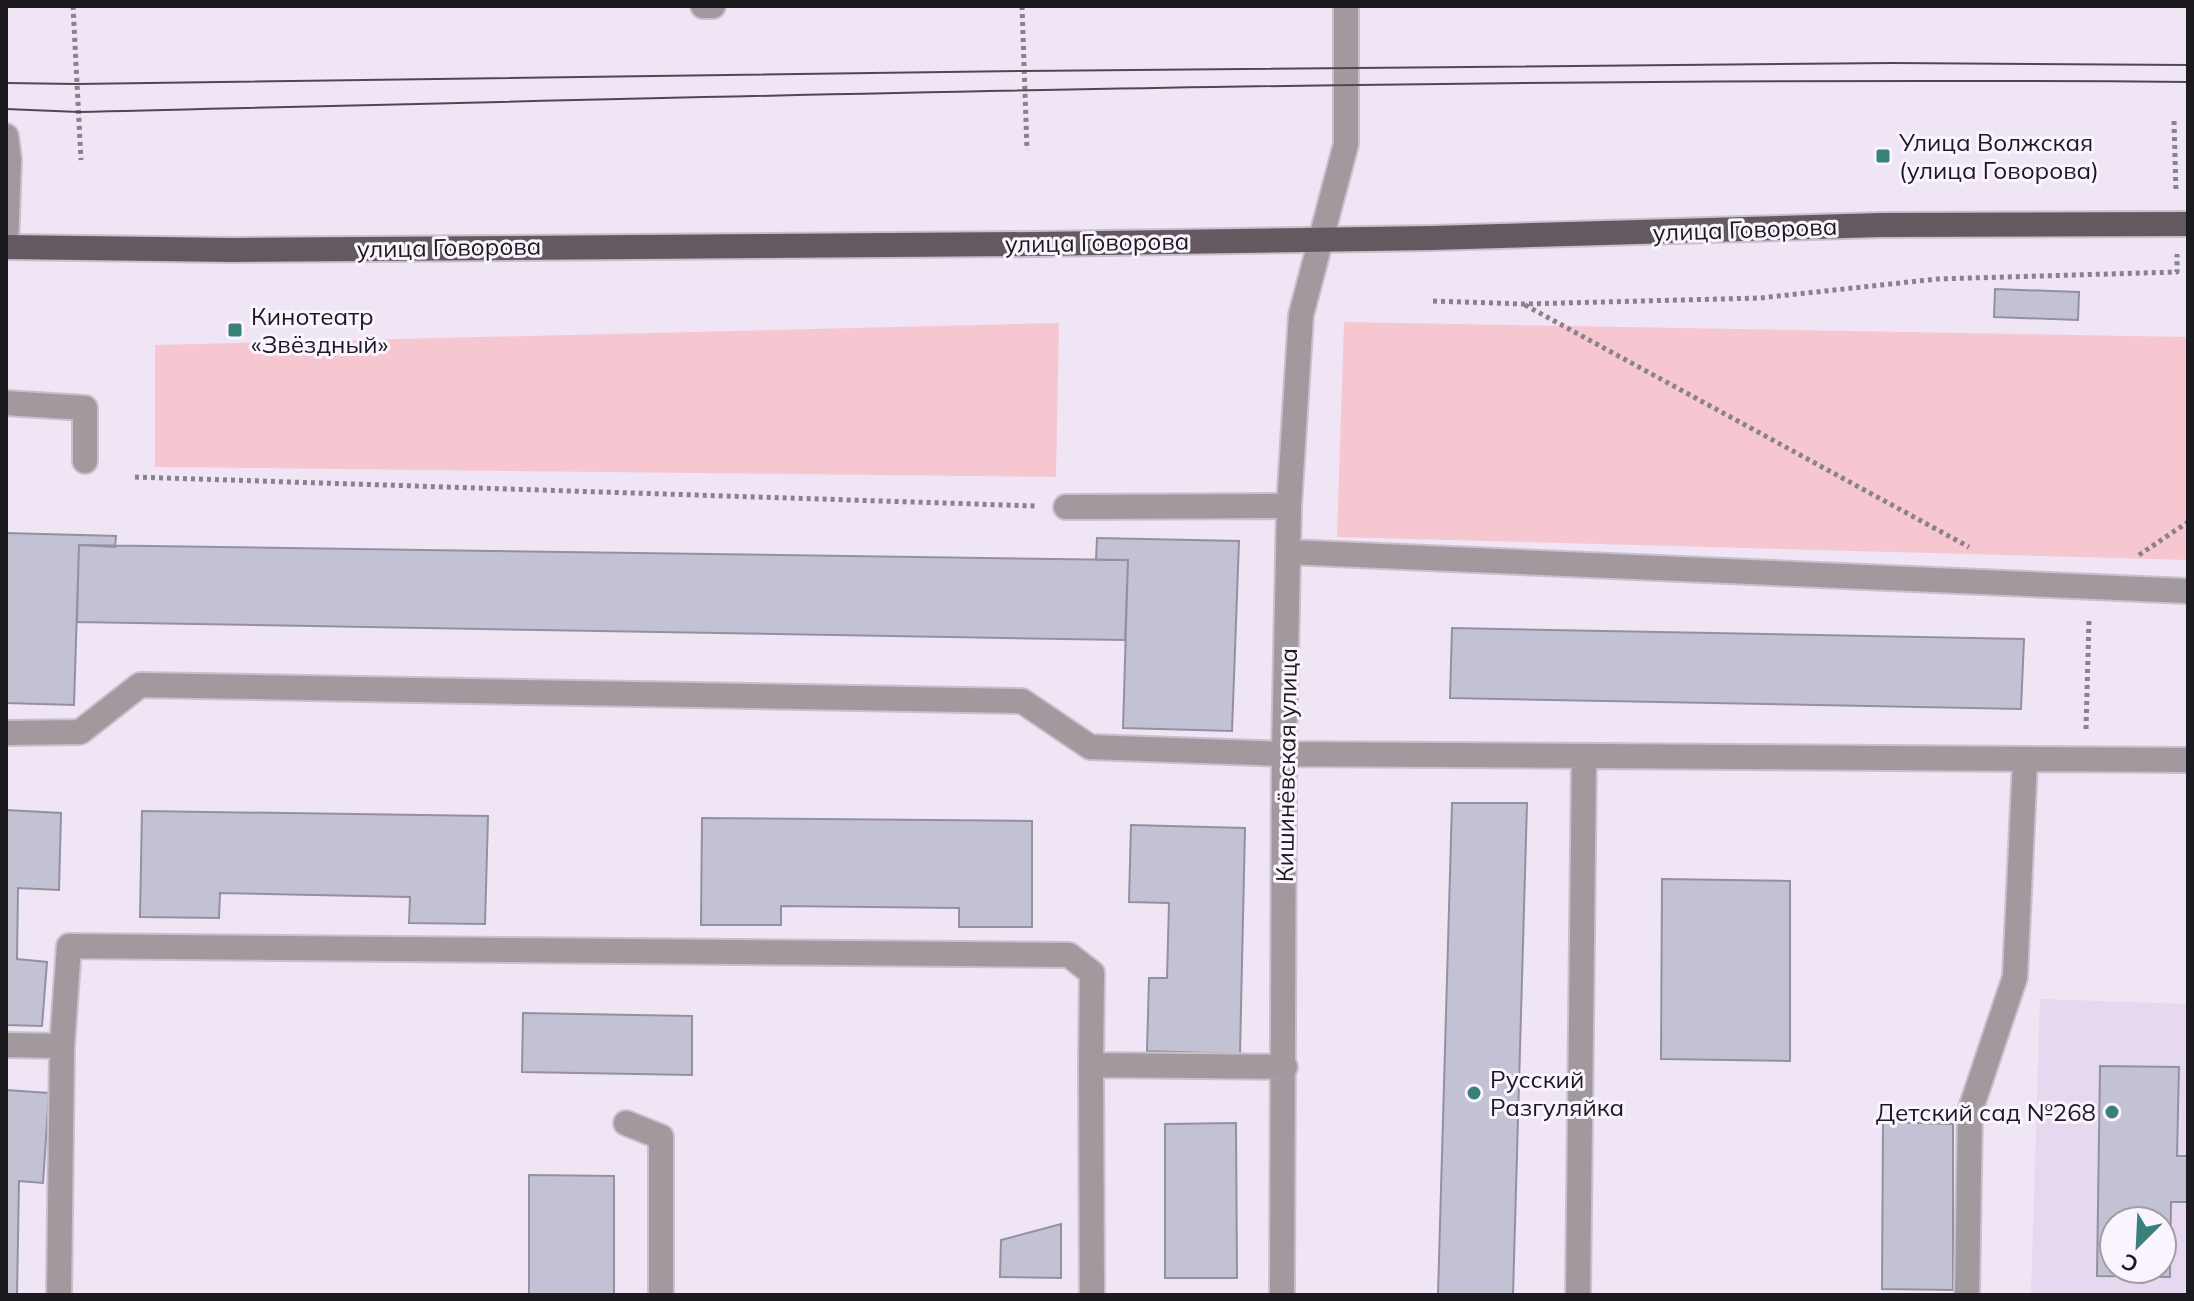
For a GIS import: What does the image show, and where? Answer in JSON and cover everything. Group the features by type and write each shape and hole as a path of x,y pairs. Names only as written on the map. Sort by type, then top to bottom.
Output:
{"main road":[{"name":"улица Говорова","path":"6,247 232,250 1019,244 1432,238 1881,225 2188,224"}],"street":[{"path":"703,6 713,6"},
{"name":"Кишинёвская улица","path":"1282,1295 1284,754 1289,506 1301,315 1346,144 1346,6"},
{"path":"6,136 9,159 6,247"},
{"path":"6,403 85,408 85,461"},
{"path":"1066,507 1289,506"},
{"path":"1288,552 2188,591"},
{"path":"6,733 80,732 140,685 1022,701 1090,747 1284,754 2188,760"},
{"path":"1578,1295 1584,757"},
{"path":"1967,1295 1970,1111 2015,977 2025,761"},
{"path":"59,1295 62,1046 69,946 1069,955 1092,973 1092,1295"},
{"path":"6,1045 62,1046"},
{"path":"1091,1065 1285,1067"},
{"path":"626,1123 661,1137 661,1295"}],"path":[{"path":"73,6 81,160"},
{"path":"1022,6 1027,150"},
{"path":"1433,301 1524,304 1760,298 1937,279 2177,272"},
{"path":"1524,304 1979,553"},
{"path":"135,477 1066,507"},
{"path":"2085,759 2090,588 2188,522"}],"shaded area":[{"path":"1344,322 2188,337 2188,560 1337,537"},
{"path":"1059,323 1056,477 155,467 155,345"},
{"name":"Детский сад №268","path":"2040,999 2188,1004 2188,1295 2031,1295"}],"building":[{"path":"1995,289 2079,292 2078,320 1994,317"},
{"path":"6,533 116,536 115,547 79,545 74,705 6,703"},
{"path":"1097,538 1239,541 1232,731 1123,728 1128,560 1096,560"},
{"path":"79,545 1128,560 1125,640 77,622"},
{"path":"1452,628 2024,639 2021,709 1450,698"},
{"path":"1452,803 1527,803 1513,1295 1438,1295"},
{"path":"6,810 61,813 59,890 18,888 17,959 47,962 42,1026 6,1025"},
{"path":"142,811 488,816 485,924 409,923 410,897 220,893 219,918 140,917"},
{"path":"702,818 1032,821 1032,927 959,927 959,908 781,906 781,925 701,925"},
{"path":"1131,825 1245,828 1240,1054 1147,1051 1149,978 1167,978 1169,903 1129,902"},
{"path":"1662,879 1790,881 1790,1061 1661,1059"},
{"path":"523,1013 692,1016 692,1075 522,1072"},
{"path":"2100,1066 2179,1067 2177,1156 2188,1156 2188,1202 2171,1202 2171,1205 2098,1205"},
{"path":"6,1090 49,1093 43,1183 19,1181 17,1295 6,1295"},
{"path":"1883,1122 1953,1124 1953,1290 1882,1289"},
{"path":"1236,1123 1237,1278 1165,1278 1165,1124"},
{"path":"529,1175 614,1176 614,1295 529,1295"},
{"path":"1061,1224 1061,1278 1000,1277 1001,1240"}],"tram line":[{"path":"6,83 1893,63 2188,65"},
{"path":"6,109 79,112 1397,84 2188,82"}],"place":[{"name":"Улица Волжская (улица Говорова)","path":"1883,156"},
{"name":"Кинотеатр «Звёздный»","path":"235,330"},
{"name":"Русский Разгуляйка","path":"1474,1093"},
{"name":"Детский сад №268","path":"2112,1112"}]}
